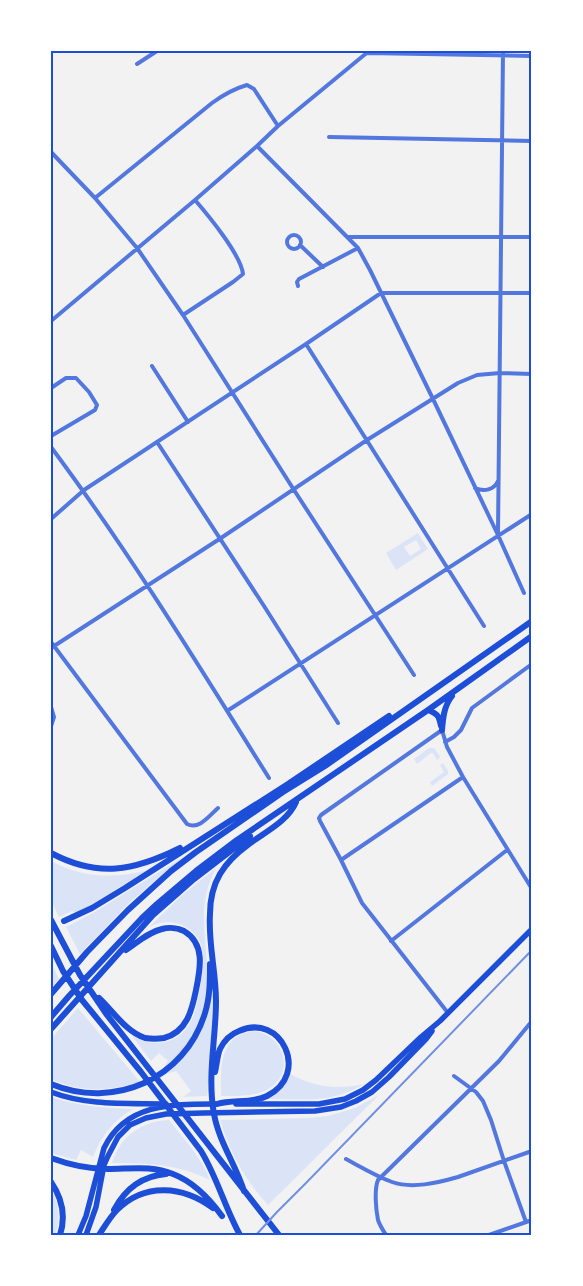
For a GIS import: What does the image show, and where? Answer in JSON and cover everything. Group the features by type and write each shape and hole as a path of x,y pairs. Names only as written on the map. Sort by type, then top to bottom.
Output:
{"highway":[{"path":"51,994 87,952 128,910 171,871 196,852 423,698 532,620"},
{"path":"51,1017 157,904 216,855 428,710 532,636"},
{"path":"442,730 448,700 458,689"},
{"path":"64,921 108,899 288,784 373,726 409,704 423,698"},
{"path":"428,710 436,713 442,730"},
{"path":"51,1084 83,1092 112,1092 148,1082 171,1067 189,1046 205,1015 210,989 210,906 220,875 241,850 286,816 296,800"},
{"path":"51,1029 153,915 211,865 279,816 296,800"},
{"path":"51,853 76,864 99,869 114,869 149,862 197,841"},
{"path":"51,920 69,955 112,1022 279,1235"},
{"path":"92,993 126,1026 145,1038 160,1039 167,1037 174,1034 185,1024 192,1008 200,968 199,950 193,938 176,928 162,929 148,934 118,955"},
{"path":"51,946 69,981 82,1000 141,1072 204,1156 239,1235"},
{"path":"211,951 215,969 216,1003 212,1094 222,1142 237,1172 244,1192"},
{"path":"212,1083 221,1048 226,1040 238,1031 252,1028 266,1030 278,1038 286,1049 289,1059 288,1072 281,1085 273,1092 255,1100 230,1101 217,1104"},
{"path":"51,1158 79,1166 102,1169 150,1168 173,1174 196,1187 239,1235"},
{"path":"99,1235 122,1197 136,1183 153,1176 173,1174"},
{"path":"51,1182 62,1205 63,1219 60,1235"},
{"path":"111,1216 134,1197 155,1191 169,1190 195,1197 222,1216"}],"main road":[{"path":"86,1235 96,1207 104,1166 112,1146 130,1126 146,1118 166,1114 315,1111 331,1110 349,1105 379,1086 426,1039 448,1013 532,929"},
{"path":"51,1092 70,1098 91,1101 175,1105 320,1104 344,1099 362,1090 376,1080 421,1037 440,1022"},
{"path":"78,1235 86,1216 102,1152 114,1131 134,1115 175,1105"}],"street":[{"path":"137,64 157,51"},
{"path":"51,321 195,200 278,126 368,52 503,53 532,56"},
{"path":"498,535 503,53"},
{"path":"95,198 212,103 235,89 247,86 254,89 278,126"},
{"path":"329,137 532,141"},
{"path":"257,146 358,248 433,399 524,593"},
{"path":"51,152 95,198 137,248 183,315 414,675"},
{"path":"183,315 243,274 243,269 227,241 195,200"},
{"path":"348,237 532,237"},
{"path":"300,245 323,267"},
{"path":"298,286 297,282 299,279 358,248"},
{"path":"51,519 84,490 381,293 532,293"},
{"path":"306,344 484,626"},
{"path":"152,366 188,422"},
{"path":"218,808 199,825 192,826 187,824 52,646 221,538 366,440 468,378 477,375 500,373 532,374"},
{"path":"51,388 66,378 76,378 97,403 97,408 92,412 51,436"},
{"path":"157,442 221,538 338,723"},
{"path":"51,447 53,453 84,490 269,778"},
{"path":"475,488 487,490 496,484 499,478"},
{"path":"227,711 532,514"},
{"path":"445,742 461,730 472,708 532,664"},
{"path":"51,707 54,718 51,726"},
{"path":"448,1013 362,903 320,821 320,815 442,730 445,742 464,777 532,889"},
{"path":"341,860 464,777"},
{"path":"391,941 507,850"},
{"path":"386,1235 380,1227 378,1213 376,1185 380,1176 504,1055 531,1025"},
{"path":"454,1076 479,1095 486,1109 526,1222"},
{"path":"346,1159 392,1182 419,1184 458,1178 532,1151"},
{"path":"489,1235 532,1220"}],"shaded area":[{"path":"418,533 428,549 396,570 386,553","holes":["416,540 421,549 410,556 404,547"]},
{"path":"429,748 435,749 440,757 437,760 433,753 431,753 417,764 414,759"},
{"path":"443,763 448,774 432,786 430,782 444,772 440,765"},
{"path":"183,857 129,903 80,954 66,927 93,913"},
{"path":"51,861 86,874 111,876 148,870 77,913 72,911 59,917 51,900"},
{"path":"216,868 206,894 205,903 207,984 203,1012 191,1039 182,1052 162,1070 168,1061 159,1053 151,1061 132,1036 150,1042 167,1042 182,1033 188,1026 196,1010 203,953 199,940 188,928 165,922 149,927 181,896"},
{"path":"51,962 59,979 51,989"},
{"path":"213,991 207,1096 183,1097 191,1091 176,1071 166,1074 185,1056 198,1037 207,1016"},
{"path":"78,1008 140,1082 107,1089 95,1089 73,1087 51,1079 51,1039"},
{"path":"254,1031 272,1039 282,1054 284,1063 278,1081 270,1088 259,1093 221,1096 222,1065 228,1046 242,1034"},
{"path":"290,1074 308,1082 326,1086 345,1087 364,1084 329,1098 305,1100 267,1099 282,1089"},
{"path":"379,1095 268,1205 252,1186 239,1166 228,1144 220,1120 328,1116 355,1108"},
{"path":"51,1097 71,1103 133,1109 109,1129 93,1157 81,1150 76,1160 51,1153"},
{"path":"169,1120 197,1156 210,1180 174,1168 138,1163 112,1163 120,1145 133,1132 150,1123"},
{"path":"51,1188 56,1199 58,1211 55,1235 51,1235"}],"railway":[{"path":"256,1235 532,950"}]}
